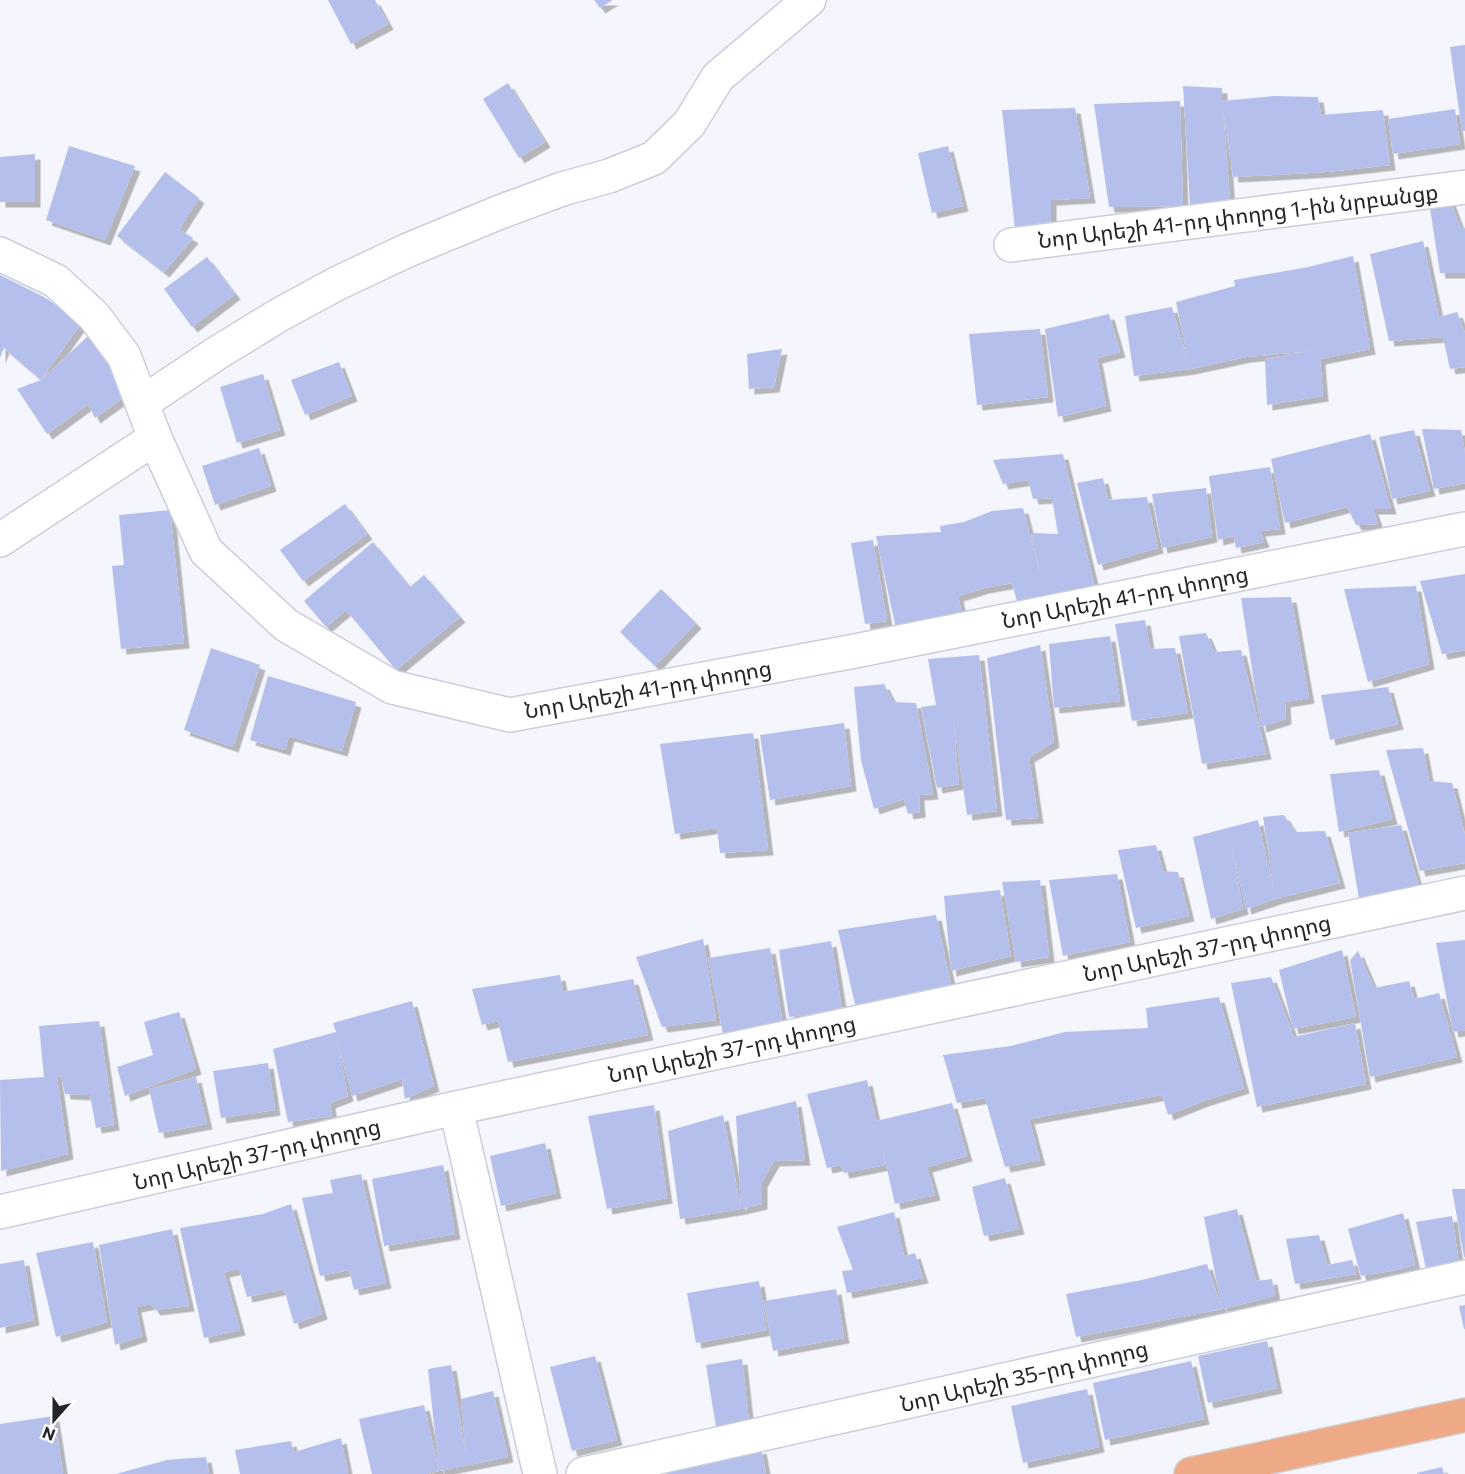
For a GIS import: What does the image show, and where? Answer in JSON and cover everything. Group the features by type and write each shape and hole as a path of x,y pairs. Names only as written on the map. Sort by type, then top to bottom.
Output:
{"main road":[{"path":"1191,1474 1465,1414"}],"street":[{"path":"142,404 217,353 279,315 378,264 501,212 562,189 609,176 654,158 689,124 718,77 809,0"},
{"name":"Նոր Արեշի 41-րդ փողոց 1-ին նրբանցք","path":"1011,245 1465,187"},
{"name":"Նոր Արեշի 41-րդ փողոց","path":"0,254 56,281 94,316 124,356 155,438 206,551 286,625 392,687 510,715 855,651 1465,528"},
{"path":"0,540 155,438"},
{"name":"Նոր Արեշի 37-րդ փողոց","path":"0,1212 456,1108 1465,893"},
{"path":"456,1108 540,1474"},
{"name":"Նոր Արեշի 35-րդ փողոց","path":"583,1474 1465,1277"}],"building":[{"path":"328,0 375,0 388,24 351,44"},
{"path":"594,0 613,0 600,8"},
{"path":"1465,45 1465,131 1462,131 1450,47"},
{"path":"508,83 545,142 519,158 483,99"},
{"path":"1183,86 1222,88 1222,101 1274,96 1318,97 1321,115 1383,110 1390,165 1326,172 1233,177 1223,109 1230,201 1190,205"},
{"path":"1180,101 1183,206 1109,207 1094,104"},
{"path":"1075,108 1090,198 1051,200 1051,224 1015,229 1002,110"},
{"path":"1455,109 1460,144 1393,154 1388,119"},
{"path":"69,146 135,166 105,240 46,220"},
{"path":"948,146 963,206 932,213 918,153"},
{"path":"35,154 35,202 0,202 0,157"},
{"path":"165,172 199,198 179,229 193,238 164,272 117,236"},
{"path":"1450,200 1461,229 1465,228 1465,273 1440,273 1429,202"},
{"path":"1423,241 1439,317 1457,312 1465,333 1465,367 1450,369 1443,337 1389,341 1370,254"},
{"path":"1353,256 1370,349 1320,359 1323,396 1267,405 1265,359 1312,351 1246,357 1190,369 1134,376 1125,316 1172,307 1189,364 1176,302 1235,286 1234,280 1308,267"},
{"path":"207,257 235,294 192,327 164,289"},
{"path":"0,275 44,297 82,322 41,380 4,348 0,358"},
{"path":"1109,314 1120,352 1097,358 1106,406 1058,417 1045,329"},
{"path":"1040,329 1048,397 977,405 969,334"},
{"path":"88,336 128,394 95,418 88,404 47,434 17,389 41,380"},
{"path":"782,349 774,387 749,389 747,354"},
{"path":"339,362 352,396 305,415 291,380"},
{"path":"263,374 280,430 237,443 220,387"},
{"path":"1422,429 1461,430 1465,453 1465,483 1434,489"},
{"path":"1414,430 1430,491 1392,499 1379,437"},
{"path":"1370,434 1391,509 1373,509 1378,524 1356,525 1347,507 1285,523 1271,459"},
{"path":"259,448 271,486 215,505 202,466"},
{"path":"1063,454 1096,592 1019,609 1012,583 958,596 963,619 898,638 876,536 941,532 940,526 964,522 992,511 1023,508 1042,581 1031,533 1058,534 1052,498 1033,499 1028,480 1003,484 993,460"},
{"path":"1270,467 1280,529 1260,531 1264,542 1236,548 1234,536 1218,540 1209,476"},
{"path":"1103,478 1108,500 1147,497 1158,548 1098,565 1077,483"},
{"path":"1206,488 1212,537 1162,548 1152,494"},
{"path":"345,504 367,534 303,581 280,550"},
{"path":"170,510 184,643 121,649 112,566 124,565 119,515"},
{"path":"873,540 887,621 865,624 851,543"},
{"path":"373,542 410,587 424,575 460,617 396,670 346,610 326,627 304,601"},
{"path":"1465,574 1465,650 1442,654 1420,581"},
{"path":"1416,586 1429,664 1368,682 1344,589"},
{"path":"661,589 696,623 655,666 620,632"},
{"path":"1291,597 1309,698 1285,702 1286,719 1261,727 1241,598"},
{"path":"1145,620 1150,649 1175,648 1188,713 1132,721 1115,624"},
{"path":"1206,633 1214,652 1241,650 1266,754 1202,764 1179,636"},
{"path":"1110,636 1120,701 1054,708 1049,644"},
{"path":"1040,645 1054,742 1029,757 1038,818 1006,820 987,658"},
{"path":"211,648 260,665 233,747 184,730"},
{"path":"979,655 997,811 967,815 953,716 959,784 937,788 921,707 936,705 928,659"},
{"path":"268,676 356,702 342,751 289,736 285,750 250,740"},
{"path":"884,684 893,702 916,703 933,794 919,795 920,812 908,814 904,799 874,809 861,760 854,687"},
{"path":"1388,687 1398,724 1330,740 1321,695"},
{"path":"844,723 851,786 770,800 760,735"},
{"path":"753,733 768,850 720,853 717,828 675,834 660,744"},
{"path":"1423,748 1429,781 1452,783 1465,835 1465,863 1420,871 1386,750"},
{"path":"1379,770 1392,819 1339,832 1330,774"},
{"path":"1284,815 1295,832 1325,831 1340,883 1275,899 1246,909 1231,843 1243,909 1211,919 1193,837 1258,820 1274,891 1263,817"},
{"path":"1401,825 1420,891 1359,899 1348,833"},
{"path":"1156,845 1163,871 1178,872 1189,916 1136,928 1118,850"},
{"path":"1117,874 1130,942 1063,956 1049,880"},
{"path":"1040,880 1049,957 1016,962 1002,882"},
{"path":"1000,890 1011,956 951,971 944,896"},
{"path":"936,915 953,994 857,1013 838,930"},
{"path":"703,939 716,1020 662,1027 636,957"},
{"path":"1465,940 1465,1030 1453,1032 1436,943"},
{"path":"831,941 842,1009 789,1017 779,950"},
{"path":"770,948 784,1031 747,1039 742,1030 723,1034 708,958"},
{"path":"1342,950 1356,1017 1293,1029 1279,970"},
{"path":"1358,951 1374,988 1409,981 1414,999 1439,993 1457,1057 1370,1077 1350,960"},
{"path":"560,975 563,992 633,979 648,1035 508,1062 498,1021 482,1025 472,989"},
{"path":"1271,977 1294,1037 1355,1023 1366,1084 1257,1107 1231,983"},
{"path":"1219,997 1244,1088 1168,1115 1162,1095 1029,1119 1040,1160 1005,1167 985,1098 957,1103 943,1055 1011,1046 1065,1032 1148,1028 1146,1008"},
{"path":"412,1001 434,1086 405,1099 402,1079 352,1096 337,1040 348,1096 330,1103 332,1116 288,1122 273,1049 336,1032 333,1023"},
{"path":"179,1012 196,1069 125,1096 117,1067 153,1055 144,1022"},
{"path":"99,1021 114,1125 96,1128 90,1095 65,1094 61,1076 57,1077 68,1154 1,1171 0,1080 44,1077 39,1026"},
{"path":"268,1063 275,1110 221,1118 213,1071"},
{"path":"196,1077 207,1124 159,1133 149,1089"},
{"path":"867,1080 876,1121 952,1103 967,1156 927,1167 935,1195 895,1204 882,1147 885,1165 844,1173 841,1165 827,1168 807,1094"},
{"path":"796,1101 805,1160 774,1161 762,1182 762,1204 741,1209 736,1116"},
{"path":"654,1105 667,1198 607,1209 588,1116"},
{"path":"723,1115 741,1209 680,1219 668,1131"},
{"path":"545,1143 556,1193 501,1206 490,1156"},
{"path":"443,1165 455,1234 384,1246 372,1179"},
{"path":"361,1174 386,1283 354,1290 349,1270 320,1276 302,1198 333,1193 330,1180"},
{"path":"1005,1178 1019,1229 984,1236 972,1187"},
{"path":"1452,1189 1465,1189 1465,1257 1464,1257"},
{"path":"291,1204 322,1314 294,1324 284,1289 247,1297 239,1269 224,1272 240,1330 204,1338 180,1228 263,1214"},
{"path":"1237,1209 1256,1281 1272,1279 1275,1296 1222,1309 1204,1217"},
{"path":"894,1212 904,1256 915,1253 923,1278 847,1293 842,1271 853,1270 837,1227"},
{"path":"1403,1213 1415,1265 1361,1276 1348,1229"},
{"path":"1452,1216 1460,1271 1428,1278 1416,1222"},
{"path":"172,1229 189,1306 155,1310 151,1304 136,1307 142,1336 115,1345 99,1245"},
{"path":"1319,1235 1327,1265 1352,1260 1356,1274 1295,1284 1286,1239"},
{"path":"93,1242 107,1322 56,1337 36,1253"},
{"path":"24,1260 34,1320 0,1328 0,1264"},
{"path":"1207,1264 1222,1309 1076,1337 1066,1294 1142,1280"},
{"path":"759,1281 767,1330 696,1343 687,1293"},
{"path":"836,1289 844,1338 773,1351 764,1301"},
{"path":"1465,1305 1465,1329 1464,1329 1459,1306"},
{"path":"1267,1341 1277,1388 1208,1403 1198,1356"},
{"path":"595,1356 617,1440 572,1451 550,1367"},
{"path":"742,1359 749,1422 717,1433 706,1365"},
{"path":"1191,1361 1204,1419 1105,1440 1093,1383"},
{"path":"451,1365 466,1456 461,1399 493,1391 508,1457 439,1471 428,1369"},
{"path":"1087,1389 1099,1447 1023,1463 1011,1406"},
{"path":"424,1405 439,1471 427,1474 372,1474 359,1419"},
{"path":"54,1416 63,1474 0,1474 0,1424"},
{"path":"341,1438 348,1474 240,1474 235,1450 291,1441 294,1452"},
{"path":"761,1448 766,1474 650,1474"},
{"path":"206,1457 209,1474 116,1474 167,1460"},
{"path":"1442,1467 1444,1474 1417,1474 1417,1473"}]}
